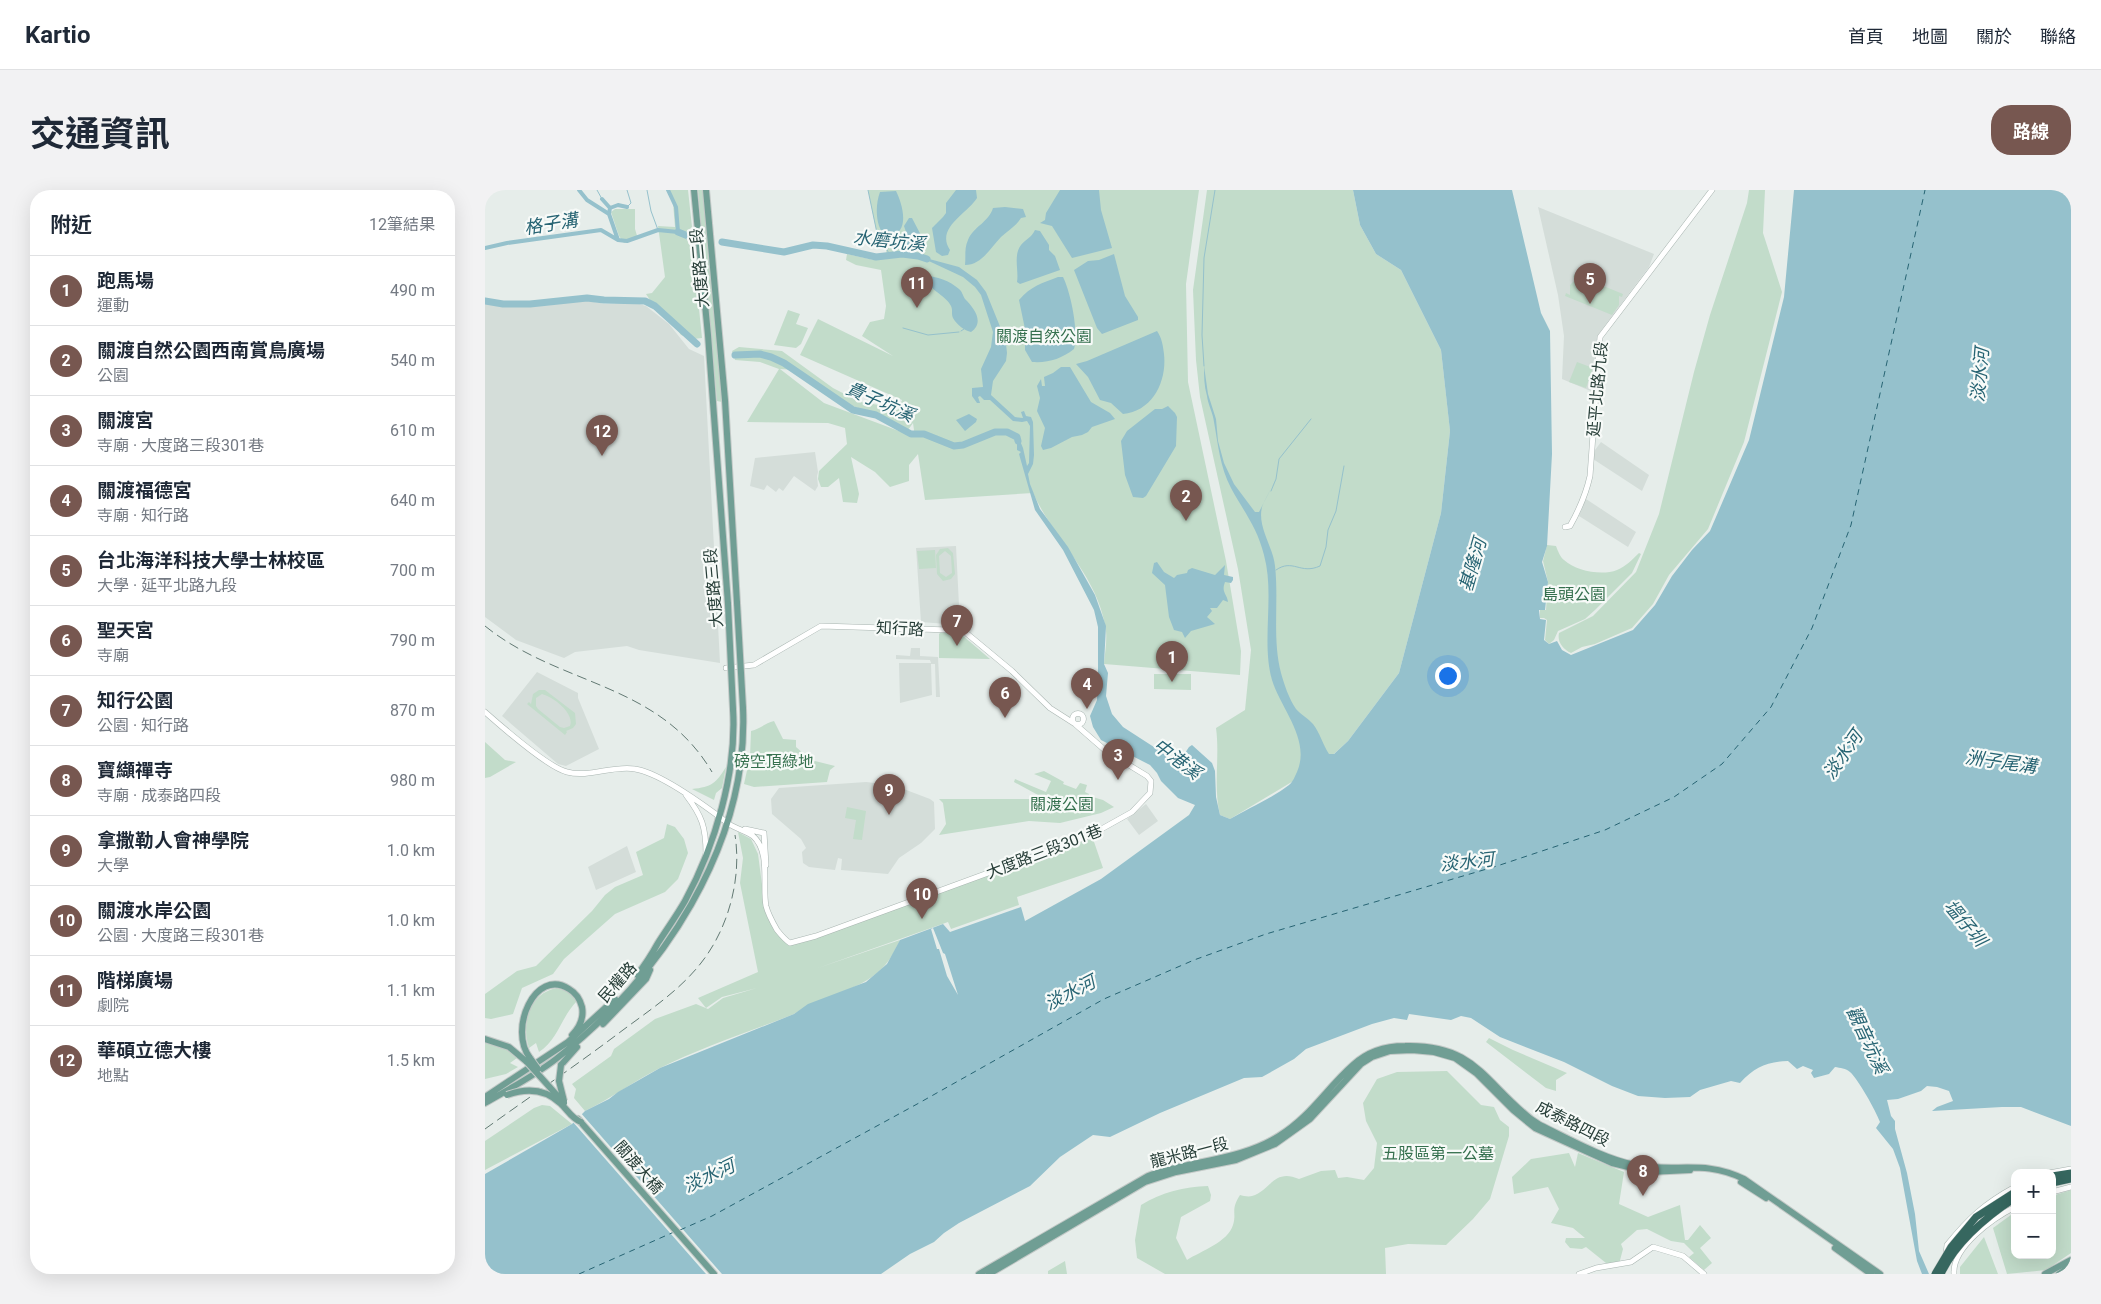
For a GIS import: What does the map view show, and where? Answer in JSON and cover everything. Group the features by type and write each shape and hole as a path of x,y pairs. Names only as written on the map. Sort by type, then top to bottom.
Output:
{"highway":[{"path":"2056,1175 2071,1171"},
{"path":"2056,1182 2071,1179"},
{"path":"1935,1274 1951,1247 1976,1217 2011,1195"},
{"path":"1941,1274 1968,1236 1991,1213 2011,1200"}],"main road":[{"name":"大度路二段","path":"694,190 708,340"},
{"name":"大度路二段","path":"706,190 722,362"},
{"name":"大度路三段","path":"708,340 728,604 733,709 733,746 715,832"},
{"name":"大度路三段","path":"722,362 743,708 743,747 740,770 722,837"},
{"name":"民權路","path":"485,1103 535,1070 594,1023 655,960 705,858 715,832"},
{"name":"民權路","path":"485,1098 506,1083 535,1070 554,1051 594,1023 660,947 691,906 722,837"},
{"path":"564,1103 559,1072 565,1058 613,1014 646,979 655,960"},
{"name":"關渡大橋","path":"528,1060 522,1044 523,1016 534,996 542,989 553,985 565,986 574,992 580,999 583,1017 574,1033 554,1051"},
{"name":"關渡大橋","path":"485,1039 509,1047 528,1060 715,1274"},
{"name":"成泰路四段","path":"1366,1058 1383,1048 1400,1046 1449,1050 1471,1063 1516,1107 1540,1125 1625,1162 1648,1166 1705,1167 1735,1174 1754,1185 1880,1274"},
{"name":"成泰路四段","path":"1366,1058 1400,1050 1434,1052 1455,1058 1477,1074 1522,1118 1543,1132 1612,1163 1630,1168 1658,1172 1699,1171 1730,1177 1752,1189 1871,1274"},
{"name":"龍米路一段","path":"979,1274 1148,1176 1175,1168 1233,1156 1264,1145 1295,1125 1312,1110 1352,1066 1366,1058"},
{"name":"龍米路一段","path":"989,1274 1145,1182 1175,1172 1236,1160 1275,1144 1310,1119 1366,1058"},
{"path":"485,1093 506,1083"},
{"path":"485,1108 507,1095 525,1090 537,1090 560,1103 574,1119 581,1122"},
{"path":"2045,1274 2065,1269 2071,1260"}],"street":[{"name":"延平北路九段","path":"1565,527 1570,526 1575,517 1586,492 1590,476 1600,337 1712,190"},
{"name":"知行路","path":"727,668 754,665 821,626 965,632 1021,679 1037,697 1075,724 1104,749"},
{"path":"485,712 547,763 562,770 577,774 621,768 636,769 651,774 684,793 734,827 759,836 764,833"},
{"path":"1060,714 1080,714 1083,717 1088,736"},
{"path":"1075,714 1073,718 1075,724 1081,723 1083,717"},
{"name":"大度路三段301巷","path":"765,878 766,906 770,918 780,934 790,943 834,930 1089,836 1118,821 1140,806 1150,793 1151,781 1142,772 1104,749"},
{"path":"684,793 702,819 706,837 705,858"},
{"path":"734,827 764,833"},
{"path":"747,833 759,844 765,878"},
{"path":"764,833 767,862 765,878"},
{"path":"2056,1172 2071,1171"},
{"path":"2056,1191 2071,1187"},
{"path":"1947,1274 1947,1245 1978,1210 2011,1188"},
{"path":"1954,1274 1955,1260 1966,1245 1984,1227 2011,1210"},
{"path":"1579,1274 1596,1268 1631,1262 1653,1247 1683,1256 1704,1274"}],"shaded area":[{"path":"1538,207 1654,254 1649,267 1597,336 1593,392 1562,379 1564,336 1558,295"},
{"path":"572,301 589,301 605,304 636,303 646,306 669,324 689,349 704,356 720,663 639,650 627,646 575,652 564,658 516,640 485,617 485,303 501,307 552,305"},
{"path":"1601,442 1649,475 1642,491 1593,459 1595,450"},
{"path":"815,452 818,486 815,491 794,476 783,491 779,488 776,492 767,485 764,490 750,486 755,458"},
{"path":"1586,499 1636,532 1628,547 1579,516"},
{"path":"956,546 960,625 921,622 916,548"},
{"path":"911,648 920,648 920,656 938,657 940,697 936,697 935,664 931,664 932,695 900,703 899,663 931,663 930,660 896,659 896,655 910,656"},
{"path":"537,672 578,693 578,698 599,749 566,766 558,764 502,716"},
{"path":"866,782 893,785 930,799 934,802 935,829 921,843 899,858 888,874 841,870 842,859 838,858 835,870 809,867 803,863 802,852 806,848 801,839 772,814 771,799 779,788"},
{"path":"1146,804 1158,821 1139,835 1127,819"},
{"path":"627,846 636,872 596,890 588,867"}],"green space":[{"path":"667,190 688,190 692,227 687,231 688,243 693,250 702,338 693,339 681,335 664,311 650,300 646,294 652,293 665,277 658,226 675,227 673,203"},
{"path":"698,190 703,190 722,402 717,401"},
{"name":"關渡自然公園","path":"868,190 1199,190 1186,284 1188,382 1226,561 1241,651 1240,675 1104,664 1105,625 1093,589 1033,493 925,500 918,454 909,465 909,481 890,487 875,472 851,457 859,494 857,503 843,502 839,478 828,487 821,487 818,479 819,471 847,444 845,428 828,423 747,422 779,369 760,362 735,360 732,351 739,347 782,351 833,388 860,402 898,410 902,400 800,355 818,319 893,356 862,336 870,322 884,319 886,306 881,270 856,265 846,260 847,254 874,260 887,258 886,249 876,229","holes":["780,369 798,370 823,389 852,406 874,413 908,430 913,423 915,437 824,403"]},
{"path":"1207,190 1353,190 1360,225 1376,254 1401,270 1441,350 1450,431 1441,513 1399,673 1348,741 1325,762 1230,819 1220,815 1218,804 1216,728 1245,710 1251,650 1238,569 1200,397 1196,360 1193,290"},
{"path":"1749,190 1765,190 1763,233 1782,292 1744,442 1708,529 1669,575 1653,604 1632,628 1571,653 1561,645 1559,633 1593,616 1636,572 1659,514 1694,372 1710,315 1747,203"},
{"path":"615,209 635,209 635,229 638,239 624,243 619,236 611,212"},
{"path":"1574,274 1623,294 1622,297 1619,296 1619,305 1612,315 1565,296 1566,293 1570,295 1570,285 1576,279 1573,277"},
{"path":"788,310 800,314 796,324 808,328 801,344 796,348 774,345"},
{"path":"1577,362 1593,368 1586,388 1569,382"},
{"name":"島頭公園","path":"1547,545 1556,546 1561,557 1575,567 1582,570 1604,573 1617,570 1626,565 1639,553 1641,554 1632,573 1595,610 1585,619 1558,631 1554,640 1549,644 1545,640 1547,620 1540,618 1540,610 1546,610 1548,582 1543,561"},
{"path":"948,548 953,553 955,574 951,579 943,581 937,574 936,555 940,549","holes":["945,551 951,556 952,573 946,577 940,573 939,556"]},
{"path":"935,550 936,568 919,569 917,551"},
{"path":"941,632 962,635 990,659 939,658 939,634"},
{"path":"1154,674 1191,674 1191,690 1154,689"},
{"path":"539,690 545,690 575,713 576,724 573,728 566,731 565,735 527,704 529,702 531,704 533,694","holes":["542,694 566,711 571,721 570,726 560,727 538,709 536,698"]},
{"name":"磅空頂綠地","path":"774,721 783,739 796,740 796,747 811,760 835,766 830,770 827,782 754,787 744,784 750,757 751,731"},
{"path":"485,742 505,760 516,762 485,778"},
{"path":"726,767 722,788 716,793 714,800 692,789 713,783"},
{"name":"關渡公園","path":"1044,771 1064,782 1063,784 1076,789 1080,783 1087,785 1085,792 1089,796 1103,800 1114,807 1101,813 1060,823 1029,821 939,835 946,824 943,803 939,799 1029,799 1036,802 1038,795 1014,782 1015,779 1046,792 1051,781 1034,774"},
{"path":"847,807 866,811 862,840 853,839 856,820 845,818"},
{"path":"667,824 675,827 684,839 688,853 678,879 665,892 615,914 564,959 553,974 522,988 513,1014 491,1019 485,1018 485,994 517,971 536,966 592,911 605,895 615,887 643,875 636,852 664,838"},
{"path":"738,832 751,839 758,854 766,915 785,941 791,945 1092,836 1103,868 1017,897 1019,905 951,929 948,922 818,968 900,940 886,964 866,981 805,1007 794,1014 675,1061 585,1111 574,1098 576,1089 572,1084 611,1056 614,1049 655,1019 696,1004 708,1009 723,998 757,988 722,997 706,1008 698,998 758,972 740,883 743,858"},
{"path":"557,988 569,992 577,1001 551,1041 539,1052 536,1043 529,1048 526,1029 529,1011 540,996 547,991"},
{"path":"1489,1038 1567,1073 1556,1080 1556,1091 1546,1088 1486,1042"},
{"path":"485,1042 506,1049 517,1058 510,1063 518,1067 506,1074 485,1079"},
{"name":"五股區第一公墓","path":"1447,1071 1481,1105 1494,1107 1500,1120 1509,1127 1509,1136 1490,1199 1473,1219 1446,1245 1408,1244 1385,1248 1386,1274 1165,1274 1137,1258 1135,1240 1141,1205 1165,1194 1182,1189 1208,1186 1211,1195 1210,1201 1181,1217 1176,1238 1187,1260 1213,1246 1226,1236 1233,1225 1234,1208 1240,1195 1252,1196 1273,1181 1284,1176 1299,1179 1321,1171 1335,1170 1338,1178 1347,1177 1364,1180 1374,1168 1377,1143 1366,1121 1363,1103 1377,1079 1397,1072"},
{"path":"542,1105 550,1106 572,1124 485,1170 485,1141 534,1108"},
{"name":"五股區第一公墓","path":"1569,1153 1575,1167 1578,1153 1624,1172 1619,1204 1648,1217 1680,1205 1685,1240 1688,1240 1700,1225 1711,1238 1700,1248 1712,1263 1704,1270 1689,1257 1694,1253 1684,1243 1671,1241 1647,1229 1637,1230 1621,1244 1623,1249 1619,1264 1606,1263 1586,1247 1582,1249 1570,1248 1565,1242 1566,1238 1585,1238 1573,1228 1551,1223 1559,1209 1548,1187 1514,1194 1512,1177 1531,1159"},
{"path":"2071,1190 2071,1253 2046,1270 2007,1274 1993,1228 2011,1215 2011,1259 2056,1259 2056,1195"},
{"path":"1984,1237 1998,1274 1960,1274 1960,1267"},
{"path":"1065,1261 1067,1274 1048,1274 1048,1271"}],"water":[{"path":"956,190 976,190 977,198 954,221 947,235 946,242 950,250 948,255 942,256 936,252 932,228 946,213 946,203"},
{"path":"1060,190 1099,190 1101,210 1112,248 1072,258 1052,226 1040,223 1045,220 1046,213"},
{"path":"1353,190 1512,190 1541,313 1550,331 1552,454 1547,546 1542,562 1548,582 1545,610 1539,610 1540,619 1546,620 1544,640 1549,644 1557,641 1562,650 1571,655 1633,630 1655,605 1672,576 1692,550 1710,531 1749,440 1784,297 1794,190 2071,190 2071,1126 2021,1107 1932,1111 1953,1101 1949,1091 1937,1087 1927,1086 1921,1091 1898,1099 1887,1100 1891,1116 1895,1121 1895,1129 1907,1173 1915,1214 1919,1251 1929,1274 1922,1274 1917,1261 1900,1168 1893,1149 1876,1128 1880,1122 1867,1096 1847,1070 1835,1067 1829,1074 1814,1078 1811,1073 1813,1070 1803,1066 1797,1069 1788,1061 1761,1066 1740,1083 1731,1081 1700,1090 1690,1097 1638,1096 1612,1086 1564,1062 1500,1037 1471,1018 1461,1016 1451,1020 1409,1014 1407,1020 1394,1018 1372,1024 1306,1049 1294,1059 1262,1077 1244,1078 1160,1113 1110,1137 1093,1135 1060,1157 1030,1186 959,1223 934,1242 910,1254 881,1274 485,1274 485,1174 572,1124 585,1111 609,1099 660,1068 794,1014 808,1004 866,982 887,964 900,940 943,924 950,932 1021,907 1025,921 1101,879 1189,815 1195,805 1178,798 1161,781 1150,765 1101,740 1093,727 1090,716 1097,700 1098,627 1094,610 1063,550 1035,510 1019,454 1021,452 1017,450 1017,441 1013,435 1018,436 1027,466 1029,463 1030,426 1027,421 1013,421 990,400 984,400 980,396 978,397 980,403 977,403 972,396 972,388 983,387 981,369 991,347 993,332 981,295 963,277 918,256 959,267 977,280 986,292 1001,329 1002,340 1006,344 1007,353 1006,361 993,381 991,395 1015,417 1023,418 1021,412 1024,411 1026,416 1031,417 1033,422 1034,455 1033,464 1028,474 1030,484 1040,509 1068,547 1095,595 1106,626 1104,664 1108,673 1106,696 1112,714 1123,727 1174,760 1195,781 1202,772 1192,765 1185,753 1192,745 1212,763 1215,771 1216,797 1220,815 1230,819 1276,794 1290,784 1297,772 1300,748 1298,736 1276,691 1269,665 1268,586 1264,555 1254,528 1224,472 1205,388 1204,366 1208,394 1216,419 1218,441 1224,463 1234,484 1255,512 1259,512 1263,504 1261,514 1263,529 1275,566 1276,633 1281,673 1285,687 1296,709 1313,724 1329,754 1334,754 1348,741 1399,673 1441,513 1450,431 1441,350 1401,270 1376,254 1360,225"},
{"path":"896,191 903,210 902,226 897,233 886,237 882,233 878,222 878,197 880,192"},
{"path":"993,208 1023,209 1026,217 1021,218 981,259 965,265 966,246 970,235 988,217"},
{"path":"909,218 912,218 925,243 917,250 907,249 902,241 907,235 904,226"},
{"path":"1035,230 1040,231 1049,245 1049,250 1055,256 1060,270 1020,284 1017,282 1017,253 1021,245"},
{"path":"1114,254 1125,296 1138,320 1102,334 1097,328 1074,270 1088,261 1099,260"},
{"path":"926,276 943,280 960,290 977,315 977,324 971,332 958,325 952,317 951,306 945,298 929,285"},
{"path":"1058,277 1063,277 1071,303 1076,333 1074,349 1055,360 1032,362 1025,350 1025,329 1019,300 1032,288"},
{"path":"1157,331 1163,345 1164,354 1163,374 1160,384 1150,401 1133,412 1123,414 1111,403 1100,400 1088,377 1076,364"},
{"path":"1061,367 1070,367 1091,402 1110,413 1115,419 1092,427 1082,435 1072,437 1043,450 1041,446 1045,428 1037,411 1040,398 1037,386 1041,379 1042,386 1045,386 1044,377"},
{"path":"1168,406 1177,417 1176,446 1146,496 1143,498 1133,497 1125,475 1121,441 1127,431 1155,409 1162,409"},
{"path":"969,414 977,419 965,431 956,420"},
{"path":"1157,562 1164,572 1174,578 1177,575 1187,573 1192,568 1215,575 1225,565 1224,575 1233,577 1233,580 1231,583 1225,582 1224,586 1228,602 1223,600 1217,608 1210,608 1212,611 1207,617 1215,624 1191,631 1185,638 1182,632 1174,630 1169,617 1165,585 1152,573 1154,563"}],"pier":[{"path":"933,928 945,954 958,995 947,976 931,929"},
{"path":"580,1112 722,1274 706,1274 572,1121"}],"waterway":[{"path":"579,190 587,200 609,214"},
{"path":"597,190 602,199"},
{"path":"627,190 631,203 627,207"},
{"path":"647,190 651,211 658,230"},
{"path":"602,199 610,208 609,214 618,240 627,241 658,230 678,232 676,207 668,190"},
{"path":"868,190 877,233 890,255"},
{"path":"1204,366 1202,335 1204,258 1215,190"},
{"path":"610,208 618,205 627,207"},
{"name":"格子溝","path":"485,248 507,243 601,230 618,240"},
{"name":"水磨坑溪","path":"678,232 688,236"},
{"name":"水磨坑溪","path":"722,242 784,252 813,245 827,246 876,257 902,254 927,259"},
{"name":"貴子坑溪","path":"485,301 503,304 530,304 587,298 645,301 655,306 697,344"},
{"path":"903,328 928,335 959,332"},
{"name":"貴子坑溪","path":"735,355 760,354 771,357 784,363 853,410 876,415 911,434 924,434 954,446 963,445 995,432 1007,432 1017,437 1018,441"},
{"path":"1271,491 1276,479 1279,459 1311,419"},
{"path":"1276,570 1287,566 1307,569 1320,566 1326,547 1328,530 1336,511 1344,466"}],"ferry route":[{"path":"680,1230 712,1216 1104,999 1194,960 1266,934 1497,866 1605,830 1674,797 1722,764 1771,707 1812,628 1851,525 1925,190"},
{"path":"579,1274 674,1232"}],"railway":[{"path":"485,626 514,646 636,702 665,720 690,742 712,772"},
{"path":"485,1129 654,1007 693,973 711,950 731,903 736,869 735,835"}],"place":[{"name":"台北海洋科技大學士林校區","path":"1590,304"},
{"name":"階梯廣場","path":"917,308"},
{"name":"華碩立德大樓","path":"602,456"},
{"name":"關渡自然公園西南賞鳥廣場","path":"1186,521"},
{"name":"知行公園","path":"957,646"},
{"name":"跑馬場","path":"1172,682"},
{"name":"關渡福德宮","path":"1087,709"},
{"name":"聖天宮","path":"1005,718"},
{"name":"關渡宮","path":"1118,780"},
{"name":"拿撒勒人會神學院","path":"889,815"},
{"name":"關渡水岸公園","path":"922,919"},
{"name":"寶纈禪寺","path":"1643,1196"}],"water label":[{"name":"淡水河","path":"1980,375"},
{"name":"基隆河","path":"1473,565"},
{"name":"淡水河","path":"1843,755"},
{"name":"中港溪","path":"1177,759"},
{"name":"洲子尾溝","path":"2001,762"},
{"name":"淡水河","path":"1467,862"},
{"name":"塭仔圳","path":"1965,923"},
{"name":"淡水河","path":"1070,993"},
{"name":"觀音坑溪","path":"1867,1040"},
{"name":"淡水河","path":"709,1176"}]}
